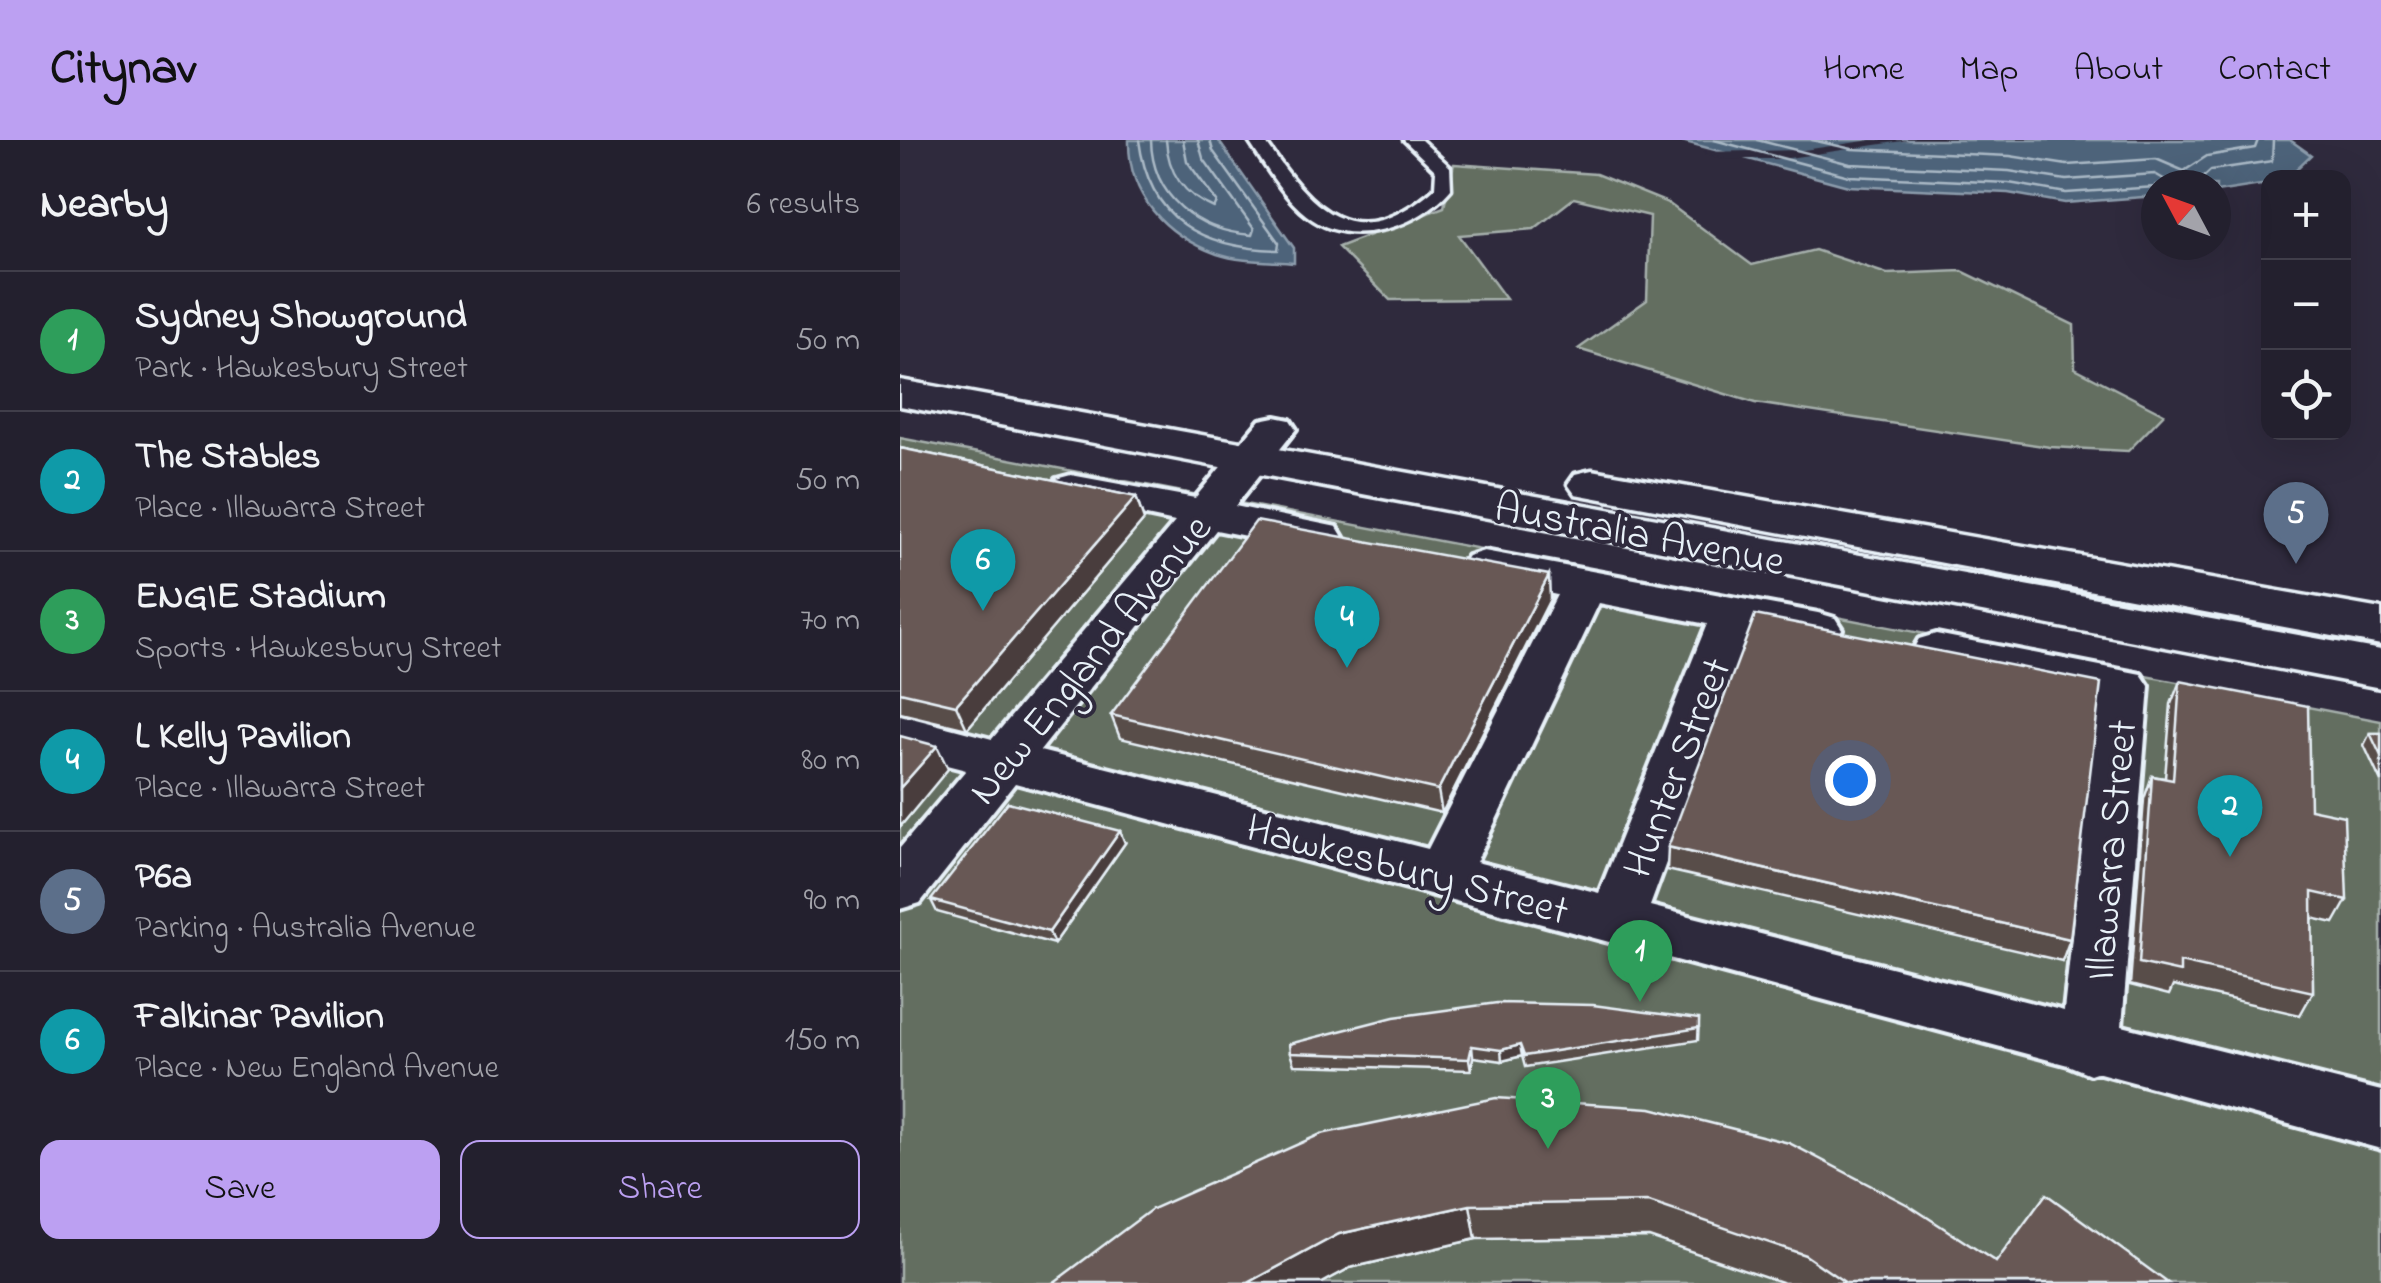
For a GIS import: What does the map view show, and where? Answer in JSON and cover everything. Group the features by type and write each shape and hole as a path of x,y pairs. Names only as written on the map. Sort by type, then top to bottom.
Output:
{"main road":[{"name":"Australia Avenue","path":"900,358 1238,475 2381,627"},
{"name":"Australia Avenue","path":"900,393 1238,475 2381,670"}],"street":[{"path":"1034,481 1238,475 1357,543"},
{"name":"New England Avenue","path":"900,888 1238,475"},
{"name":"Illawarra Street","path":"1433,557 2124,686 2090,1048"},
{"path":"1441,878 1585,584"},
{"name":"Hunter Street","path":"1616,921 1735,614"},
{"name":"Hawkesbury Street","path":"900,734 2090,1048 2381,1120"}],"lane":[{"path":"1256,140 1285,183 1322,219 1342,226 1373,227 1426,206 1443,189 1444,170 1412,140"}],"green space":[{"path":"1454,164 1596,174 1668,203 1752,265 1815,250 1887,274 1962,271 2074,325 2075,368 2164,414 2128,451 2050,447 1755,403 1578,349 1647,300 1650,216 1574,198 1534,229 1459,235 1506,299 1390,300 1338,247 1444,207"},
{"path":"900,438 2381,721 2381,1283 900,1283"}],"water":[{"path":"1129,140 1218,140 1294,248 1294,263 1226,257 1181,236 1153,211 1143,196 1130,160"},
{"path":"1678,140 2290,140 2311,155 2295,170 2261,170 2261,185 2231,190 2231,170 2141,170 2141,197 2065,203 2008,193 1848,186"}],"pier":[{"path":"1871,140 1909,140 1782,159 1725,159 1702,152 1804,150"}],"building":[{"path":"900,448 1136,497 956,705 900,692"},
{"path":"1256,521 1549,575 1438,790 1111,715"},
{"path":"1755,615 2101,683 2070,939 1668,847"},
{"path":"2180,681 2308,706 2310,809 2344,816 2347,900 2312,892 2313,992 2180,962 2180,972 2139,963 2152,776 2173,780"},
{"path":"2370,733 2381,733 2381,756"},
{"path":"900,736 937,746 900,788"},
{"path":"1008,802 1120,831 1049,932 931,900"},
{"path":"1497,1003 1593,1005 1699,1019 1699,1028 1524,1056 1520,1045 1501,1050 1472,1046 1469,1059 1290,1053 1289,1044 1394,1017"},
{"path":"1496,1098 1651,1108 1789,1143 1910,1206 1996,1262 2046,1194 2168,1283 1846,1283 1805,1255 1649,1202 1470,1205 1339,1234 1248,1283 1053,1283 1152,1209 1321,1134"}],"place":[{"name":"P6a","path":"2296,564"},
{"name":"Falkinar Pavilion","path":"983,611"},
{"name":"L Kelly Pavilion","path":"1347,668"},
{"name":"The Stables","path":"2230,857"},
{"name":"Sydney Showground","path":"1640,1002"},
{"name":"ENGIE Stadium","path":"1548,1149"}]}
